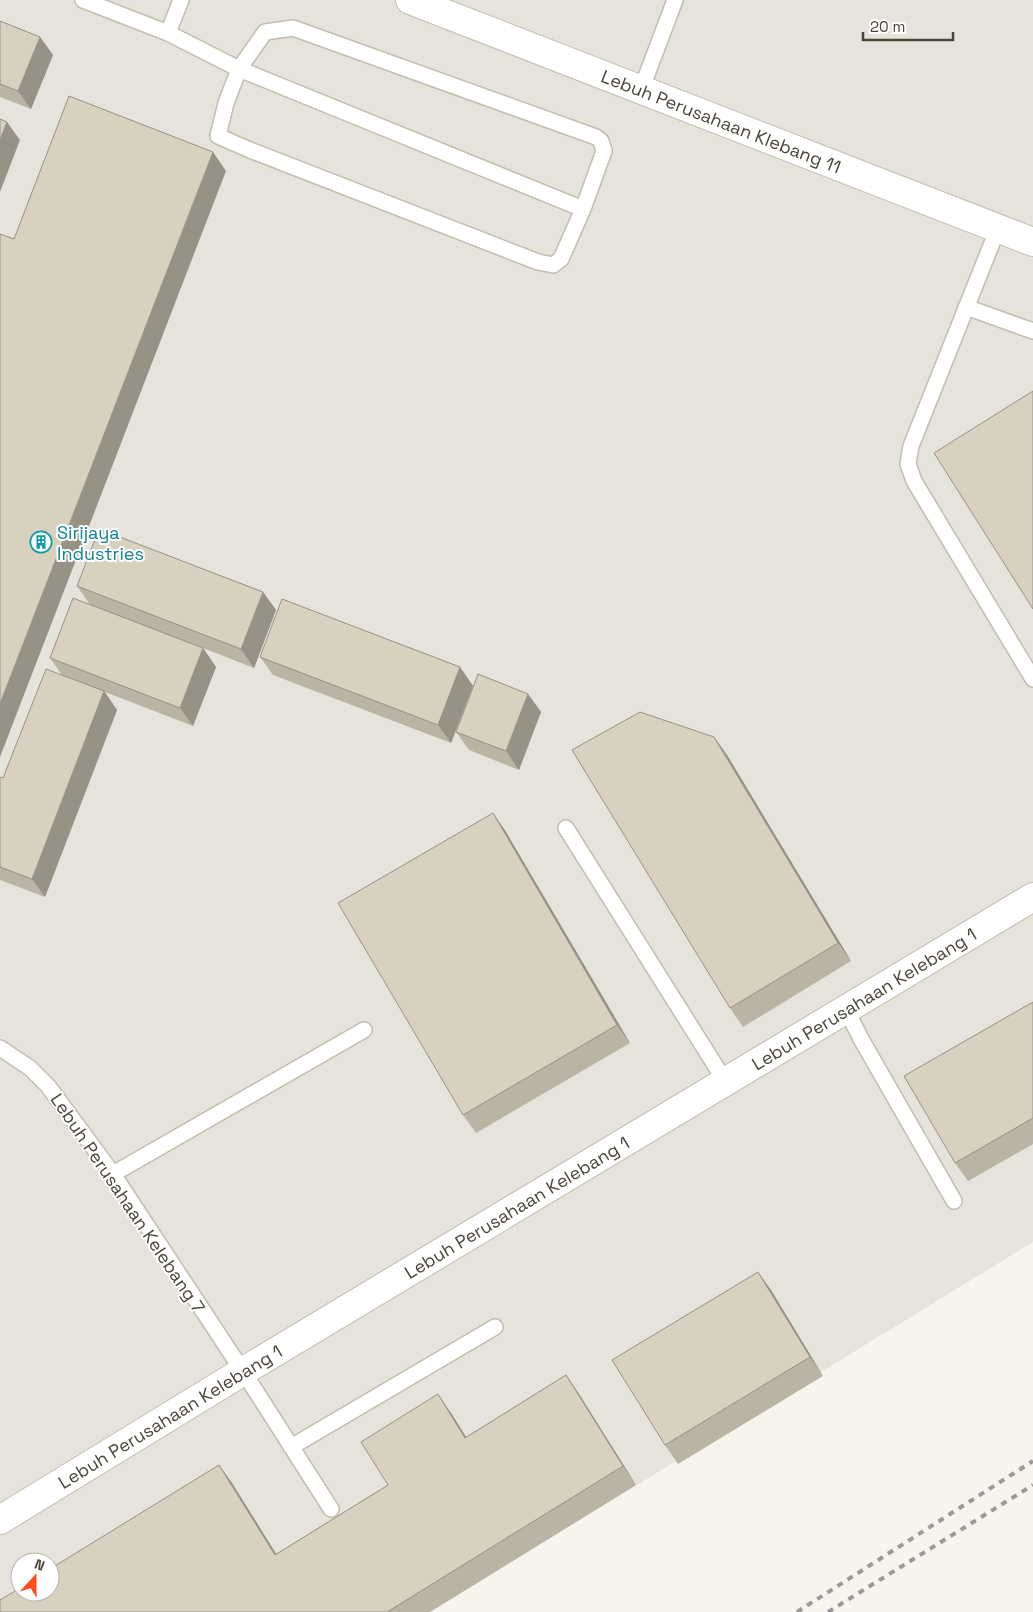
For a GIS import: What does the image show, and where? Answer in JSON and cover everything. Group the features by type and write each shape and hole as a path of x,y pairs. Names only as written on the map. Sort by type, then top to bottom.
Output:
{"street":[{"name":"Lebuh Perusahaan Klebang 11","path":"410,0 1033,242"},
{"name":"Lebuh Perusahaan Kelebang 1","path":"0,1520 242,1372 1033,897"}],"lane":[{"path":"83,0 168,33 239,69 583,209"},
{"path":"168,33 181,0"},
{"path":"641,90 675,0"},
{"path":"293,28 596,137 602,142 604,152 583,209 560,259 553,265 260,154 216,140 226,103 239,69 265,32 293,28"},
{"path":"998,228 911,446 908,454 908,464 914,481 1033,679"},
{"path":"966,307 1033,331"},
{"path":"566,828 725,1082"},
{"path":"846,1009 861,1040 954,1201"},
{"path":"113,1174 364,1030"},
{"name":"Lebuh Perusahaan Kelebang 7","path":"0,1048 30,1068 48,1086 113,1174 331,1508"},
{"path":"291,1447 495,1327"}],"shaded area":[{"path":"0,0 1033,0 1033,1242 430,1612 0,1612"}],"building":[{"path":"0,21 40,37 18,91 0,84"},
{"name":"Sirijaya Industries","path":"69,96 213,152 0,704 0,234 14,239"},
{"path":"0,119 7,122 0,140"},
{"path":"1033,391 1033,609 934,453"},
{"name":"Sirijaya Industries","path":"99,529 263,592 241,649 77,586"},
{"path":"73,598 203,648 180,708 50,658"},
{"path":"282,599 460,667 438,725 260,657"},
{"path":"46,669 104,691 32,879 0,867 0,777 3,778"},
{"path":"478,674 528,694 506,751 456,732"},
{"path":"640,712 714,737 838,943 730,1008 572,750"},
{"path":"493,813 617,1025 463,1115 338,903"},
{"path":"1033,1002 1033,1118 955,1163 904,1076"},
{"path":"758,1272 810,1357 665,1445 612,1360"},
{"path":"566,1375 623,1466 387,1612 0,1612 0,1600 10,1594 10,1602 60,1602 60,1563 219,1465 275,1555 388,1485 361,1442 438,1394 465,1438"}],"railway":[{"path":"797,1612 1033,1461"},
{"path":"828,1612 1033,1485"}],"place":[{"name":"Sirijaya Industries","path":"41,542"}]}
